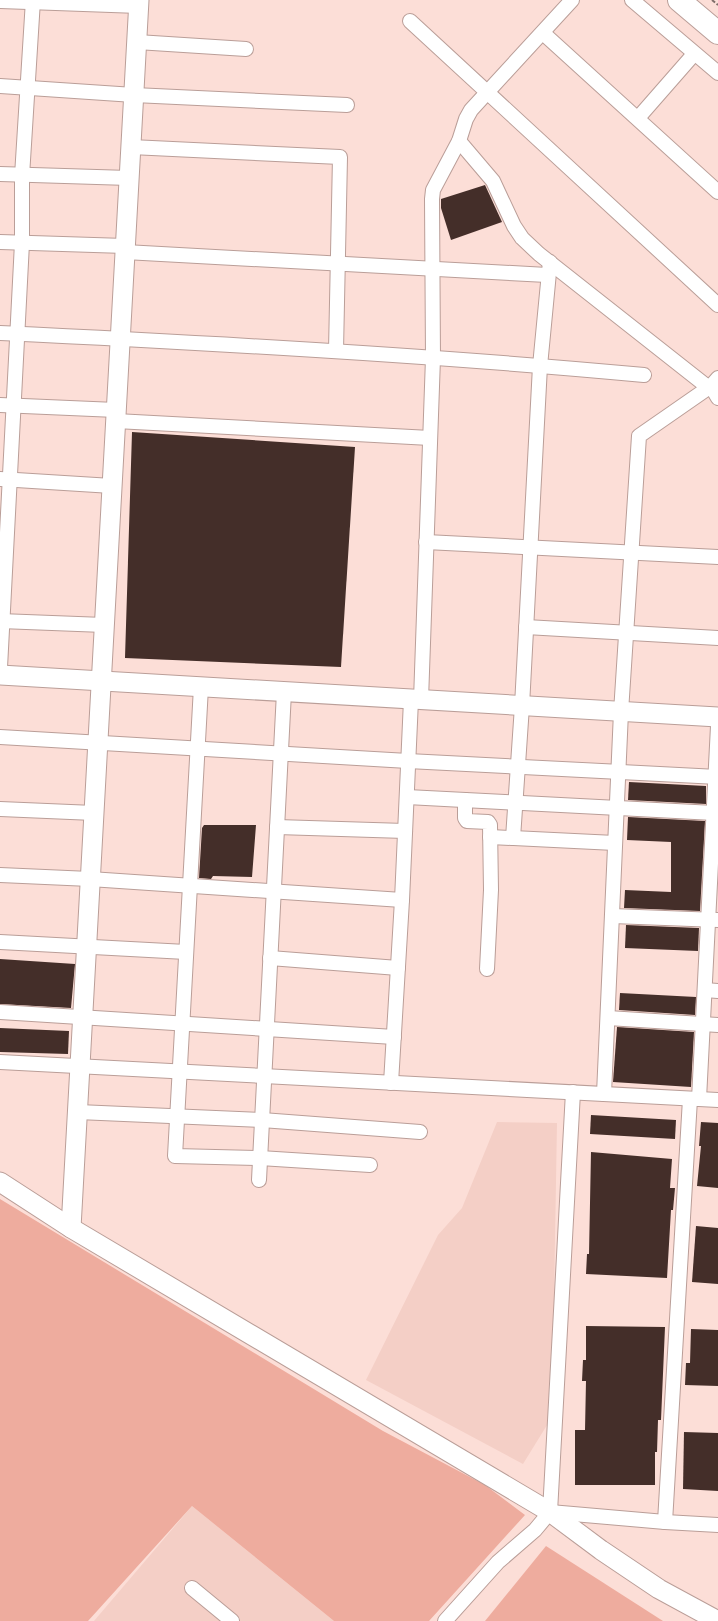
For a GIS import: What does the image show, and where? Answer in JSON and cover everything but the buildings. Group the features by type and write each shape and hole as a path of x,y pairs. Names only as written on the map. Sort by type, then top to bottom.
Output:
{"main road":[{"path":"679,0 718,33"},
{"path":"702,0 718,14"}],"street":[{"path":"391,1083 402,900 408,761 416,700 426,542 433,358 433,190 459,141 466,119 487,93 572,0"},
{"path":"632,0 718,73"},
{"path":"0,1 139,3 71,1228"},
{"path":"0,668 7,405 18,334 22,243 22,176 33,2"},
{"path":"410,21 718,305"},
{"path":"543,33 718,192"},
{"path":"136,42 246,50"},
{"path":"638,118 694,54"},
{"path":"0,86 134,95 347,105"},
{"path":"459,141 493,181 522,238 549,268 712,384 718,398"},
{"path":"131,147 340,157 336,351"},
{"path":"0,174 22,176 129,178"},
{"path":"0,242 338,264 434,268 549,268"},
{"path":"513,838 519,767 540,366 549,268"},
{"path":"0,333 336,351 644,375"},
{"path":"604,1094 625,633 639,436 712,384"},
{"path":"7,405 116,416 430,438"},
{"path":"5,479 112,486"},
{"path":"426,542 718,557"},
{"path":"1,621 104,625"},
{"path":"526,627 718,638"},
{"path":"0,675 718,717"},
{"path":"201,687 175,1156 260,1158 370,1165"},
{"path":"259,1180 284,692"},
{"path":"664,1522 694,1099 703,1024 711,990 715,849 714,813 717,777 718,726"},
{"path":"0,737 281,754 717,777"},
{"path":"407,797 714,813"},
{"path":"465,800 465,818 467,821 488,822 490,825 490,890 487,969"},
{"path":"0,809 94,813"},
{"path":"277,827 405,832"},
{"path":"490,837 615,843"},
{"path":"0,875 90,879 402,900"},
{"path":"612,916 713,920"},
{"path":"0,942 186,952"},
{"path":"270,958 398,968"},
{"path":"0,1012 394,1037"},
{"path":"608,1018 718,1025"},
{"path":"0,1062 718,1100"},
{"path":"445,1621 498,1562 535,1530 550,1512 573,1092"},
{"path":"78,1112 262,1120 420,1132"},
{"path":"0,1182 71,1228 550,1512 601,1550 659,1589 718,1621"},
{"path":"550,1512 718,1525"},
{"path":"192,1588 232,1621"}],"path":[{"path":"712,0 718,5"}],"shaded area":[{"path":"497,1122 557,1123 552,1417 523,1464 366,1380 438,1235 462,1208"},
{"path":"0,1199 383,1431 485,1485 525,1515 429,1621 334,1621 192,1506 88,1621 0,1621"},
{"path":"192,1506 334,1621 94,1621"},
{"path":"546,1546 663,1621 485,1621"}]}
